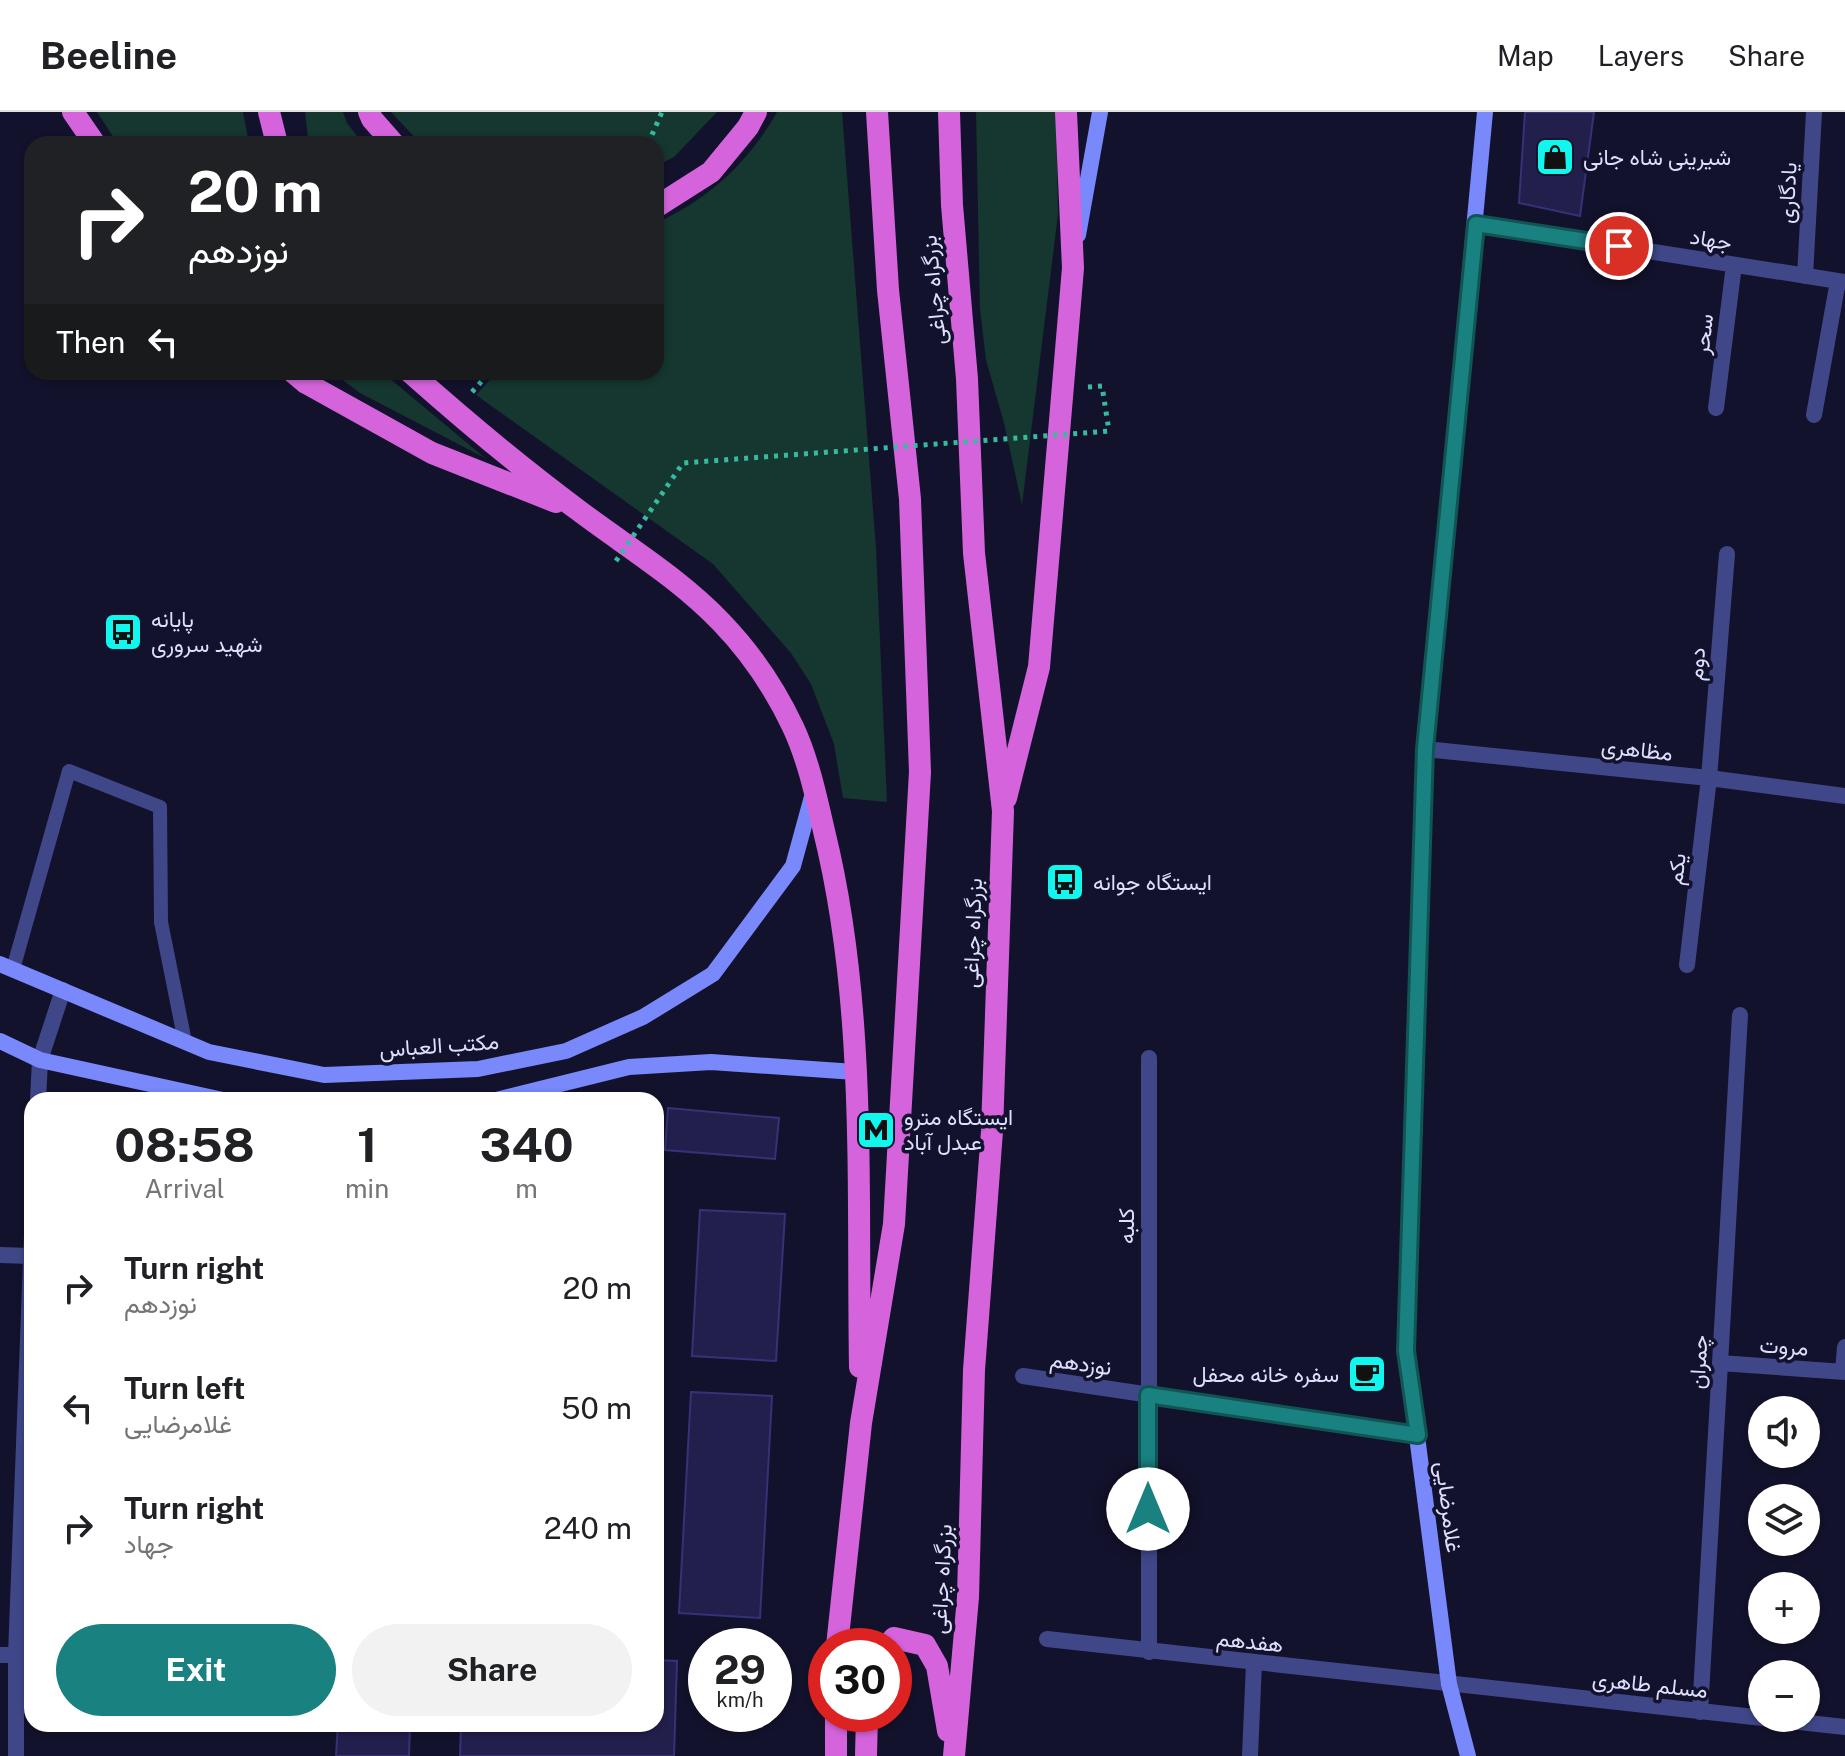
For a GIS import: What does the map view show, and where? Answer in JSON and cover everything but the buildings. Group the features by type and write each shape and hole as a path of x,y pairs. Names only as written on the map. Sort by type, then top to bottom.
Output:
{"highway":[{"path":"73,112 90,136"},
{"path":"269,112 275,136"},
{"path":"369,112 387,136"},
{"path":"664,202 711,172 748,127 756,112"},
{"name":"بزرگراه چراغی","path":"839,1628 861,1423 894,1224 920,772 910,499 888,290 877,112"},
{"name":"بزرگراه چراغی","path":"949,112 952,205 967,379 974,553 1003,811 992,1131 974,1370 968,1597 953,1756"},
{"path":"1003,811 1039,667 1073,268 1066,112"},
{"path":"302,380 432,453 579,511"},
{"path":"419,380 579,511 686,588 722,623 762,673 793,728 814,788 834,869 848,958 855,1072 861,1423"},
{"path":"912,1642 925,1645 937,1666 953,1756"},
{"path":"836,1732 836,1756"},
{"path":"866,1756 867,1732"}],"main road":[{"path":"1073,268 1100,112"},
{"name":"غلامرضایی","path":"1468,1756 1449,1684 1406,1351 1425,749 1485,112"},
{"name":"مکتب العباس","path":"7,967 209,1052 324,1075 478,1069 566,1051 643,1017 713,974 793,866 814,788"},
{"path":"0,1041 40,1060 186,1092"},
{"path":"528,1092 629,1067 711,1062 855,1072"}],"street":[{"name":"یادگاری","path":"1805,276 1814,112"},
{"name":"جهاد","path":"1476,224 1842,282"},
{"name":"سحر","path":"1716,408 1734,265"},
{"path":"1814,415 1842,282"},
{"name":"دوم","path":"1709,778 1727,554"},
{"name":"مظاهری","path":"1425,749 1709,778 1845,796"},
{"name":"یکم","path":"1687,965 1709,778"},
{"path":"38,1092 40,1060 63,990"},
{"name":"چمران","path":"1700,1712 1740,1015"},
{"name":"کلبه","path":"1149,1058 1149,1652"},
{"path":"0,1255 24,1256"},
{"path":"1844,1372 1845,1347"},
{"name":"مروت","path":"1720,1363 1844,1372"},
{"name":"نوزدهم","path":"1023,1376 1418,1435"},
{"path":"16,1756 8,1655 24,1377"},
{"name":"هفدهم","path":"1047,1639 1449,1684"},
{"path":"1250,1756 1254,1663"},
{"name":"مسلم طاهری","path":"1449,1684 1845,1727"}],"lane":[{"path":"7,967 69,771 160,807 161,922 185,1042"}],"path":[{"path":"652,136 662,112"},
{"path":"616,561 683,463 1109,431 1102,386"}],"green space":[{"path":"97,112 243,112 248,136 113,136"},
{"path":"305,112 343,112 357,136 308,136"},
{"path":"391,112 717,112 674,157 664,162 664,136 414,136"},
{"path":"777,112 842,112 876,548 887,802 843,798 834,744 811,684 791,653 713,564 476,395 490,380 664,380 664,219 693,203 726,178"},
{"path":"976,112 1056,112 1058,214 1022,505 986,360 980,309"},
{"path":"343,380 392,380 485,458 360,393"}],"place":[{"name":"شیرینی شاه جانی","path":"1555,157"},
{"name":"پایانه شهید سروری","path":"123,632"},
{"name":"ایستگاه جوانه","path":"1065,882"},
{"name":"ایستگاه مترو عبدل آباد","path":"876,1130"},
{"name":"سفره خانه محفل","path":"1367,1374"}],"route":[{"path":"1148,1509 1148,1395 1418,1435 1406,1351 1425,749 1476,224 1619,246"}]}
